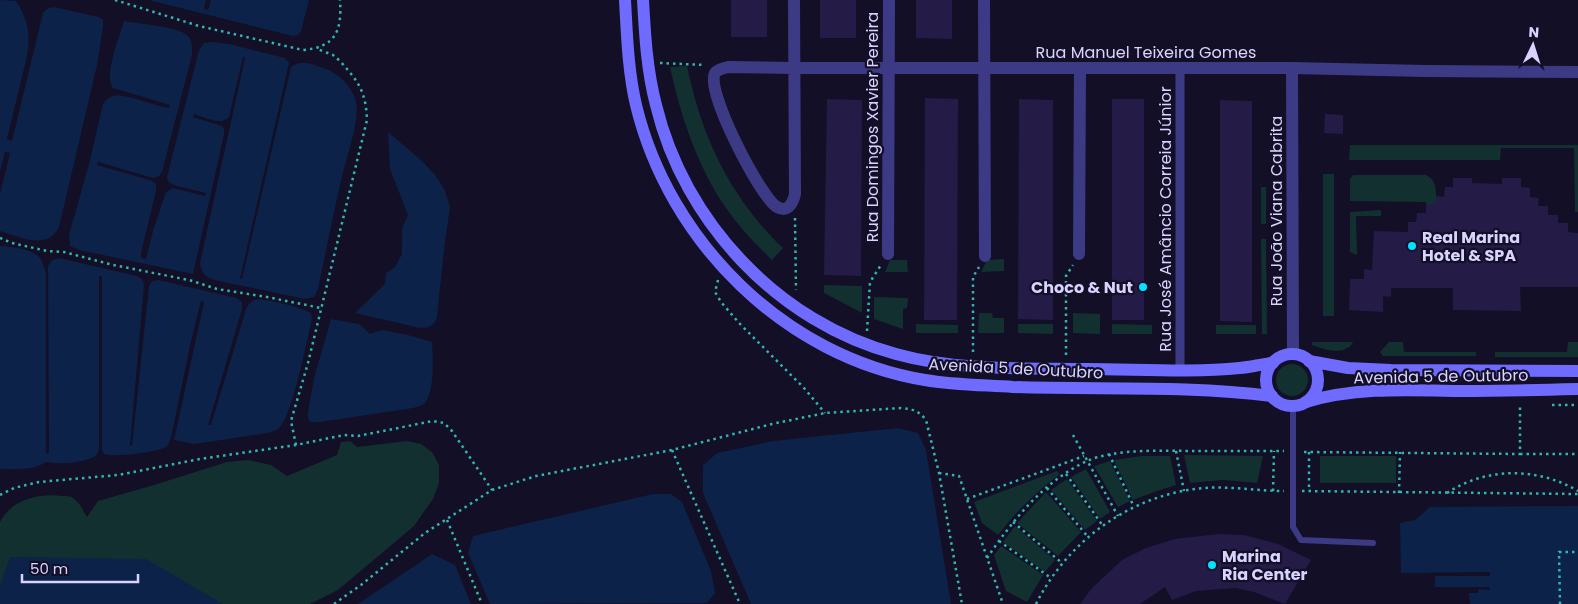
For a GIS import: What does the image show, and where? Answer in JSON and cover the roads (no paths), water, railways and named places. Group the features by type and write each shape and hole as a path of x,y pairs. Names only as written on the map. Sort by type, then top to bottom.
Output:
{"main road":[{"name":"Avenida 5 de Outubro","path":"625,0 630,72 636,105 644,132 670,192 703,244 722,267 757,302 796,330 832,350 889,372 925,380 966,385 1215,391 1272,396"},
{"name":"Avenida 5 de Outubro","path":"643,0 648,70 656,107 677,167 688,190 720,236 740,260 762,281 796,307 825,325 866,344 895,354 923,360 973,366 1180,370 1240,368 1273,363"},
{"path":"1293,354 1309,361 1317,375 1318,382 1312,397 1299,404 1285,405 1278,402 1268,390 1267,376 1273,363 1283,356 1293,354"},
{"name":"Avenida 5 de Outubro","path":"1309,361 1348,368 1391,370 1578,371"},
{"name":"Avenida 5 de Outubro","path":"1299,404 1329,395 1382,390 1520,391 1578,389"}],"street":[{"path":"794,0 794,68"},
{"name":"Rua Domingos Xavier Pereira","path":"888,254 889,0"},
{"path":"984,0 985,256"},
{"name":"Rua Manuel Teixeira Gomes","path":"794,68 795,194 793,202 788,208 782,209 776,206 760,186 740,154 715,87 715,73 721,68 729,66 794,68 1180,67 1578,72"},
{"name":"Rua José Amâncio Correia Júnior","path":"1180,67 1180,370"},
{"path":"1079,254 1080,68"},
{"name":"Rua João Viana Cabrita","path":"1292,68 1293,354"}],"lane":[{"path":"1299,404 1293,452 1293,528 1301,540 1373,543"}],"water":[{"path":"0,0 16,1 26,21 29,41 7,139 12,141 43,13 53,7 99,17 103,20 97,65 59,227 48,239 24,239 0,231 0,194 10,153 5,152 0,172"},
{"path":"149,0 206,0 204,9 208,10 211,0 309,0 301,31 298,35 293,36"},
{"path":"124,21 176,30 188,36 192,45 192,55 162,172 159,176 153,178 98,162 97,165 153,181 156,185 141,258 146,259 166,192 173,188 205,196 206,193 173,185 168,181 167,177 199,50 204,43 229,44 285,58 289,63 240,279 242,279 291,67 299,63 307,63 329,70 344,81 352,91 356,102 356,119 318,289 314,297 305,299 214,280 204,274 201,267 200,263 245,58 243,57 229,117 226,120 217,121 194,114 193,117 222,126 224,134 193,274 79,250 70,246 69,235 89,164 103,104 113,96 118,96 163,107 169,108 170,105 113,88 110,83 111,66"},
{"path":"388,132 423,162 436,176 445,191 450,207 437,317 431,326 420,328 355,313 385,284 386,273 395,267 402,254 402,228 408,215 390,169"},
{"path":"0,246 32,252 40,258 46,272 46,454 49,453 48,266 52,260 59,258 137,276 142,279 144,285 130,446 132,445 149,286 152,281 158,280 237,298 242,302 242,309 208,425 211,425 246,309 250,303 258,299 274,301 311,313 312,319 294,394 284,421 278,429 268,433 194,444 174,440 204,302 201,301 168,445 156,450 136,454 104,454 102,449 102,276 99,276 99,449 96,456 71,463 46,462 30,468 0,469"},
{"path":"331,319 359,324 370,334 382,330 432,342 432,384 428,399 424,404 413,408 310,422 308,412 314,378"},
{"path":"898,428 918,433 926,450 951,604 751,604 703,493 703,465 717,453 773,441"},
{"path":"653,494 671,494 682,502 711,571 715,593 707,603 490,604 468,553 473,536"},
{"path":"1578,506 1578,604 1470,604 1469,593 1478,593 1478,589 1490,590 1490,587 1435,587 1435,576 1490,576 1490,572 1401,573 1400,523 1415,520 1430,507"},
{"path":"432,554 455,565 471,604 358,604"},
{"path":"10,557 146,559 223,604 0,604 0,586"}],"place":[{"name":"Real Marina Hotel & SPA","path":"1412,246"},
{"name":"Choco & Nut","path":"1143,287"},
{"name":"Marina Ria Center","path":"1212,565"}]}
